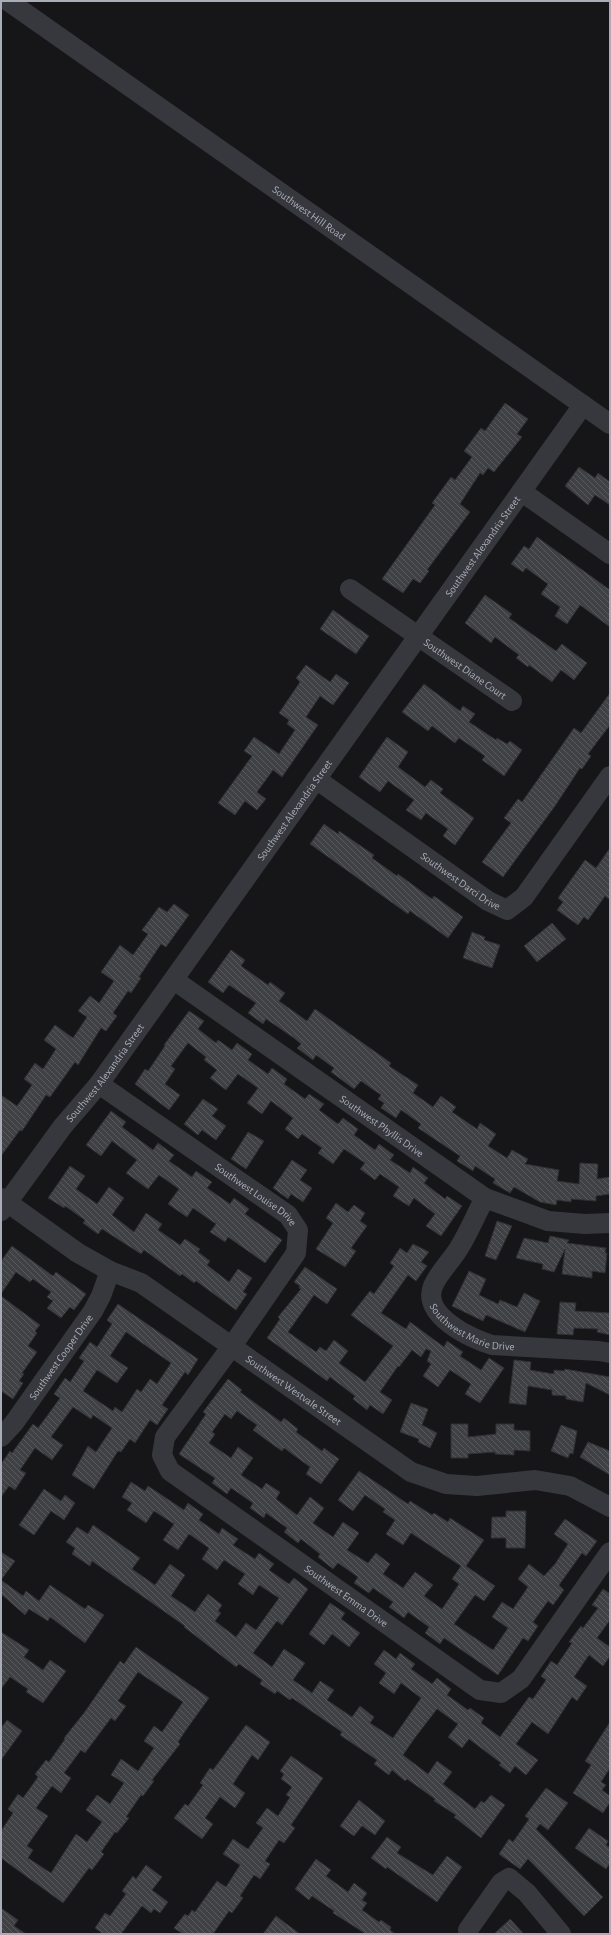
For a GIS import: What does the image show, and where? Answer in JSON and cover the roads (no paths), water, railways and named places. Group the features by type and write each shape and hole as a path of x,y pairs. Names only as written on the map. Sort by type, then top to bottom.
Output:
{"street":[{"name":"Southwest Hill Road","path":"8,1 610,424"},
{"name":"Southwest Alexandria Street","path":"3,1204 63,1126 99,1084 583,405"},
{"path":"522,492 610,554"},
{"name":"Southwest Diane Court","path":"350,589 512,701"},
{"name":"Southwest Darci Drive","path":"316,780 488,901 507,910 524,897 610,776"},
{"name":"Southwest Phyllis Drive","path":"174,980 485,1198 548,1221 585,1224 610,1223"},
{"name":"Southwest Louise Drive","path":"99,1084 288,1215 298,1230 296,1253 232,1346"},
{"name":"Southwest Marie Drive","path":"485,1198 460,1247 433,1286 433,1306 439,1314 475,1340 492,1345 599,1351 610,1353"},
{"name":"Southwest Westvale Street","path":"3,1204 78,1253 110,1271 141,1283 411,1472 446,1484 477,1486 535,1480 570,1486 610,1507"},
{"name":"Southwest Cooper Drive","path":"1,1437 14,1423 93,1311 101,1296 110,1271"},
{"name":"Southwest Emma Drive","path":"232,1346 165,1437 162,1455 170,1471 480,1690 501,1693 521,1679 610,1552"},
{"path":"468,1930 500,1883 509,1878 527,1893 561,1934"}]}
